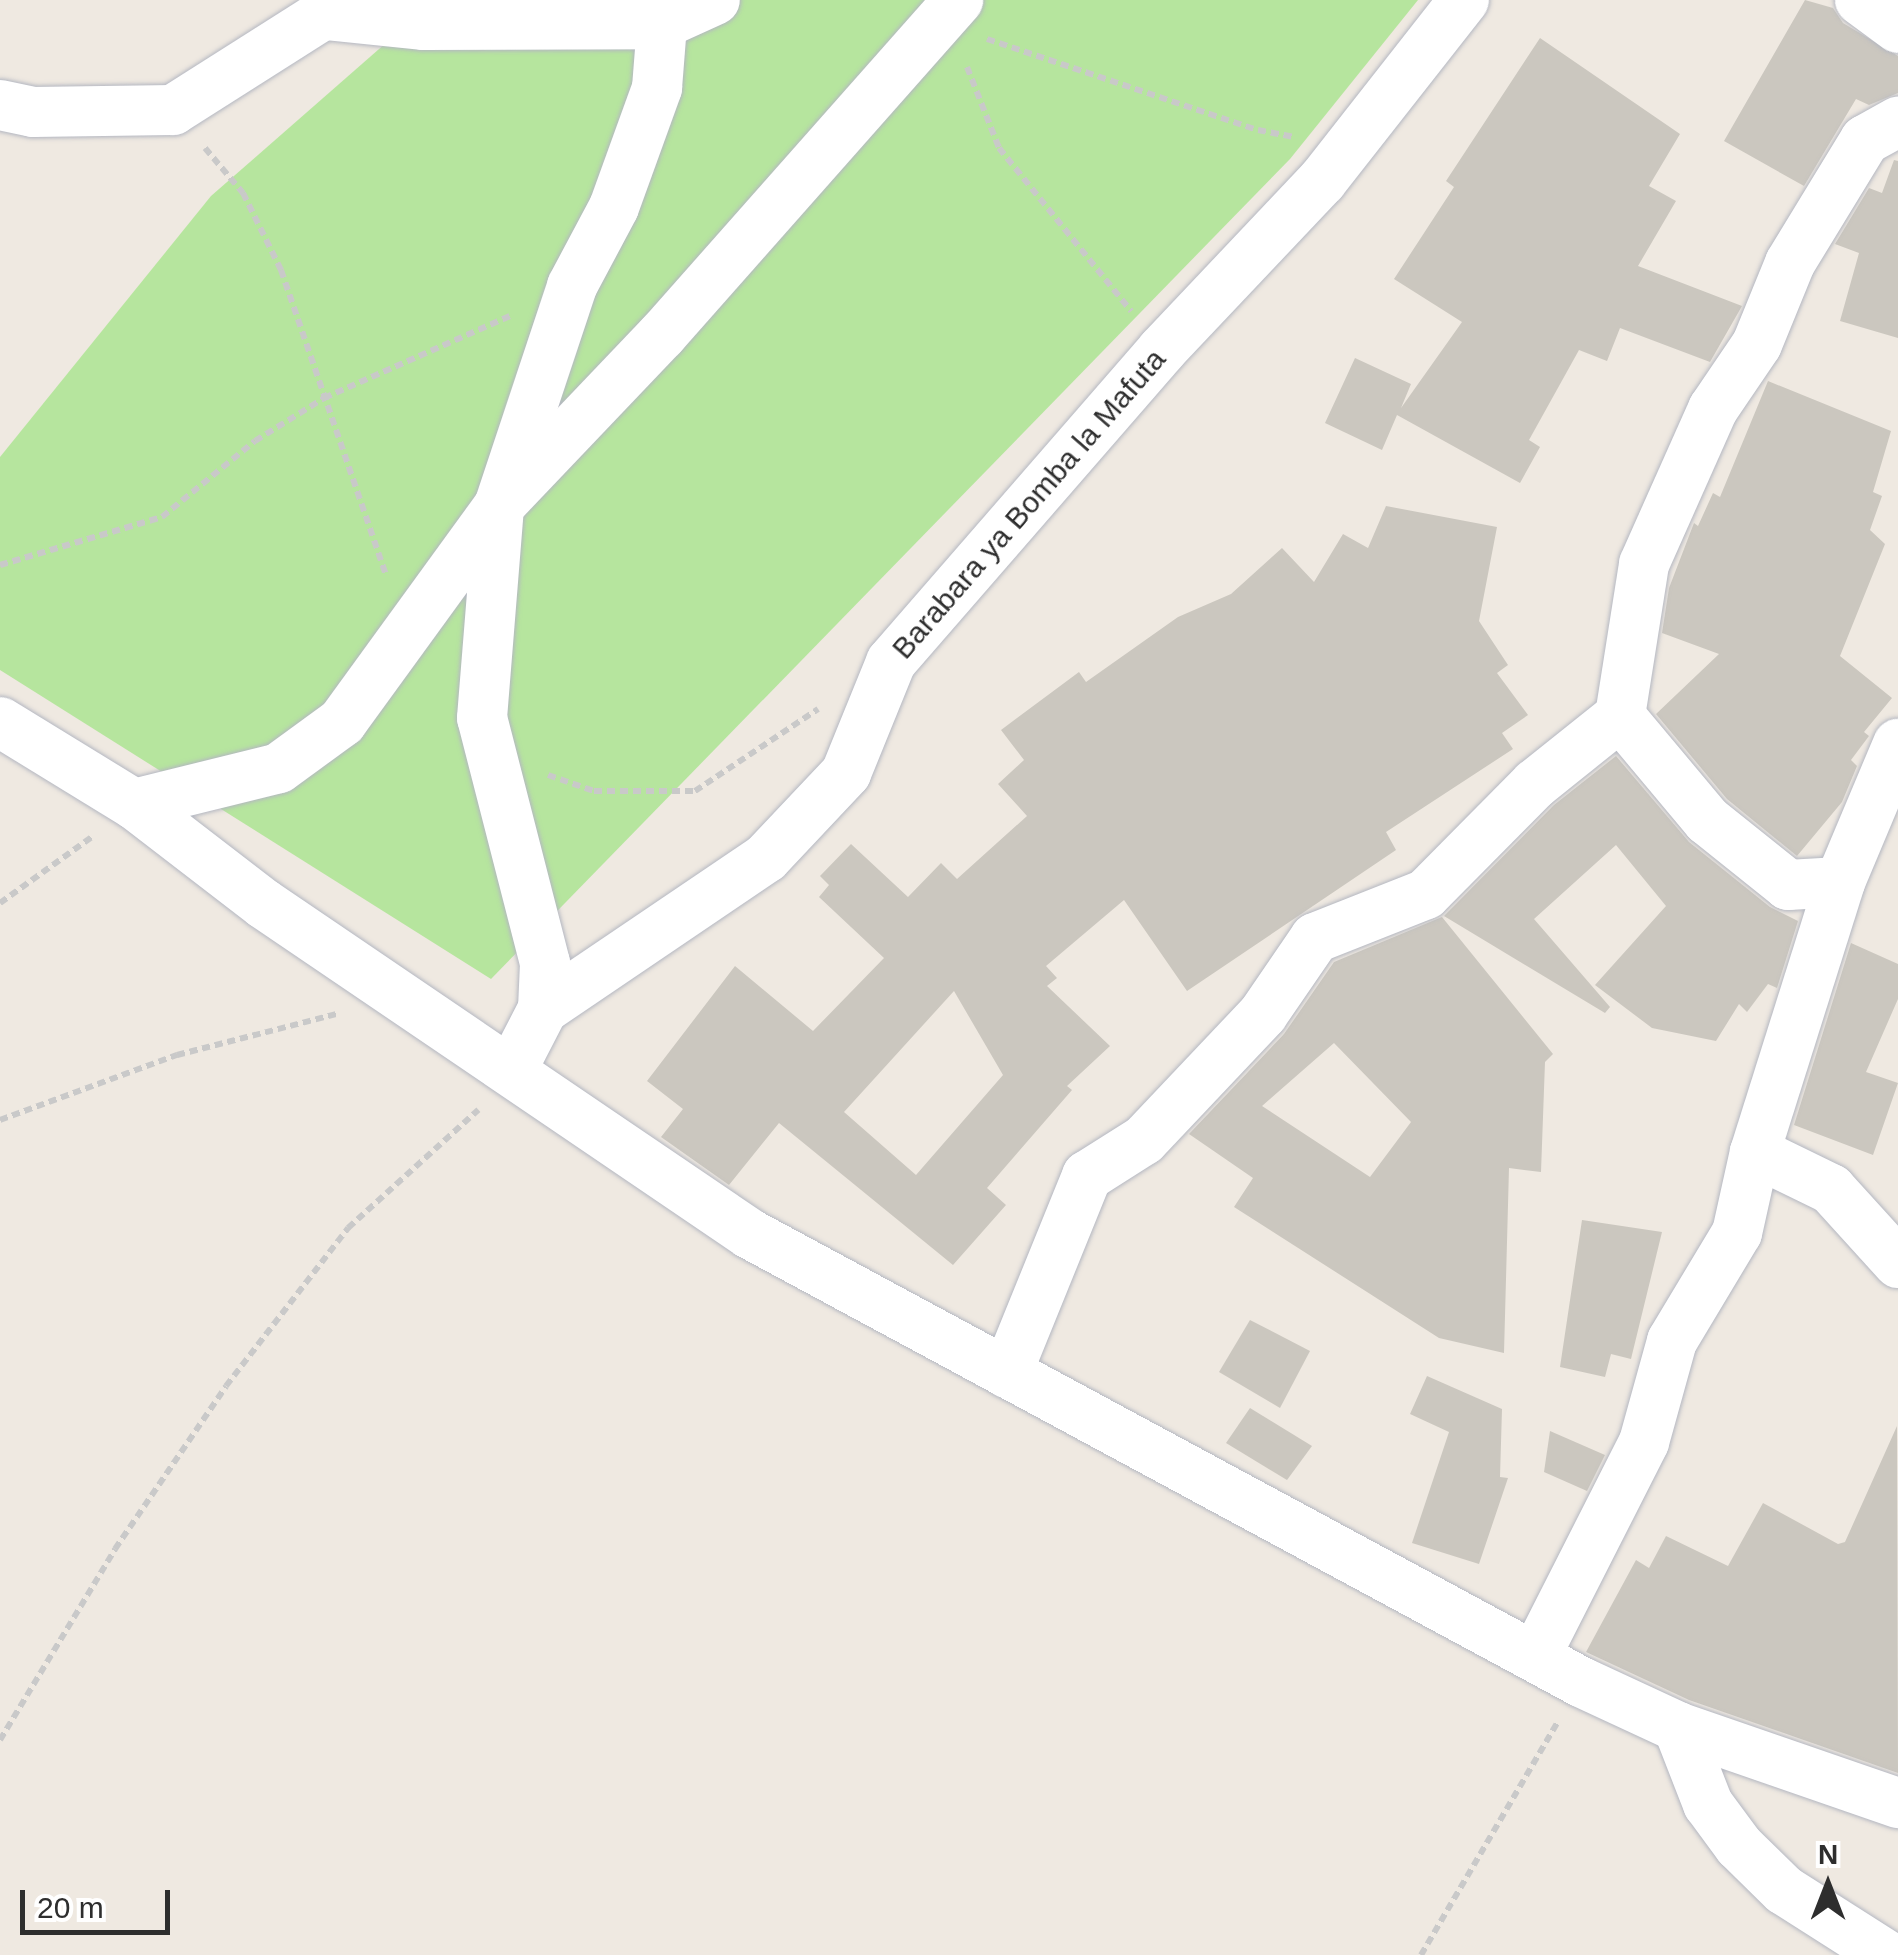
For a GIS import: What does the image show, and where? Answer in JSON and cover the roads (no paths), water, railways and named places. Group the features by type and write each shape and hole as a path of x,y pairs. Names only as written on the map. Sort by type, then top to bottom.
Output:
{"street":[{"path":"0,106 33,112 173,110 336,7 424,25 657,12 715,0"},
{"name":"Barabara ya Bomba la Mafuta","path":"511,1071 542,1008 779,844 846,773 890,662 1162,350 1350,146 1464,0"},
{"path":"1860,0 1898,28"},
{"path":"134,804 279,768 342,722 499,506 662,334 949,2"},
{"path":"542,1008 545,963 482,718 499,506 572,286 638,150 658,88 657,12"},
{"path":"1007,1373 1086,1176 1144,1140 1262,1014 1315,938 1426,894 1534,784 1620,716 1644,564 1713,409 1757,344 1790,264 1865,140 1898,122"},
{"path":"1620,716 1707,820 1788,884 1840,882"},
{"path":"0,722 134,804 264,904 750,1234 1332,1553 1536,1654 1581,1682 1678,1727 1898,1803"},
{"path":"1536,1654 1644,1442 1672,1341 1737,1233 1755,1152 1840,882 1898,744"},
{"path":"1755,1152 1830,1189 1898,1263"},
{"path":"1678,1727 1708,1804 1739,1846 1784,1890 1886,1955"}]}
